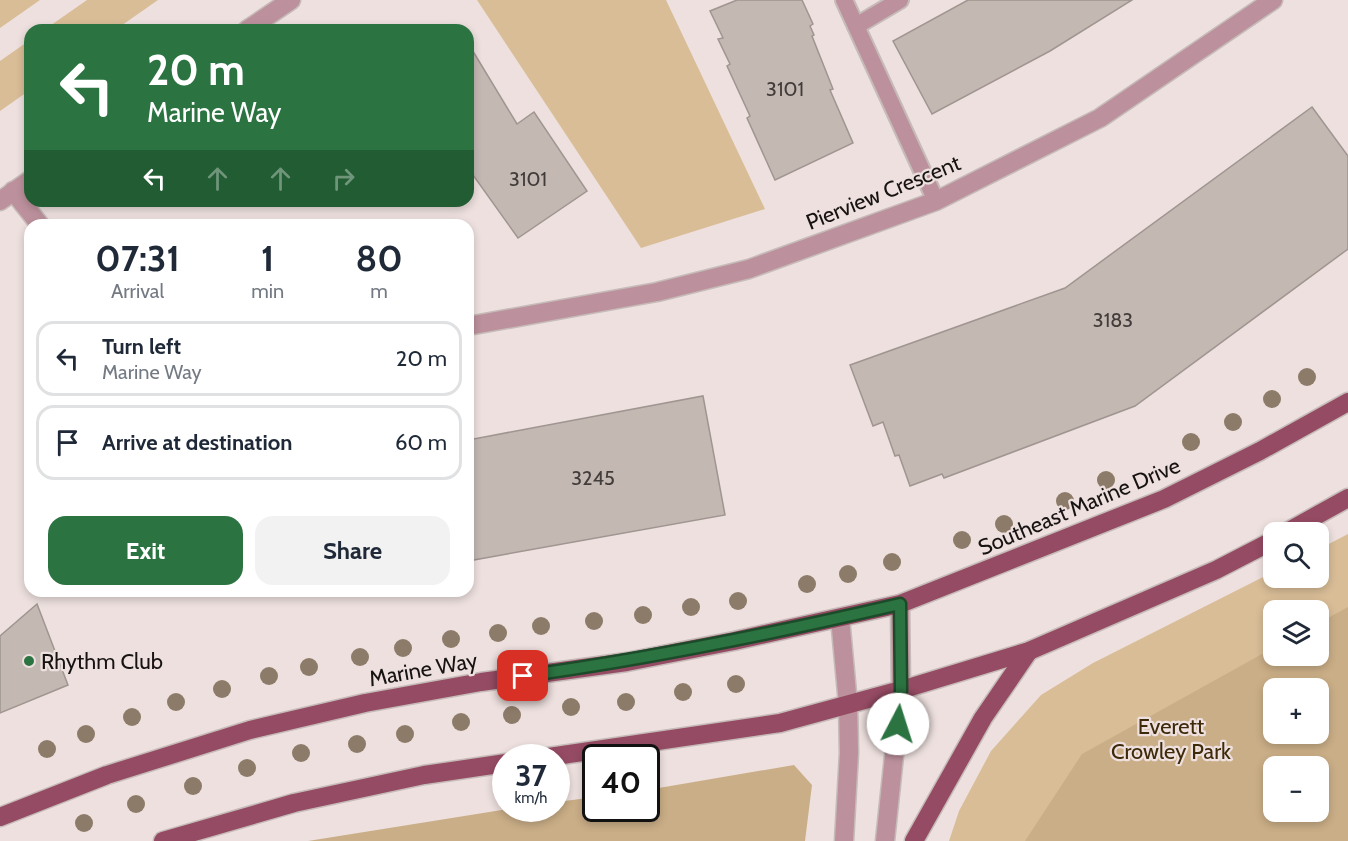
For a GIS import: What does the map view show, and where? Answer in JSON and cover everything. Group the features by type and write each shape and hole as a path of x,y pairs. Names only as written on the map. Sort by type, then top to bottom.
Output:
{"main road":[{"name":"Southeast Marine Drive","path":"900,604 1164,499 1260,451 1348,402"},
{"path":"1305,522 1348,498"},
{"path":"570,754 780,723 901,690 1029,651 1216,570 1263,546"},
{"name":"Marine Way","path":"0,817 107,775 250,730 365,703 481,682 627,662 900,604"},
{"path":"914,841 983,718 1029,651"},
{"path":"164,841 294,802 424,775 492,765"}],"street":[{"path":"256,24 291,0"},
{"name":"Pierview Crescent","path":"474,325 657,292 749,269 936,201 1100,118 1273,0"},
{"path":"24,184 7,196 33,219"},
{"path":"885,841 901,690 900,604"},
{"path":"840,618 848,704 849,753 844,841"}],"lane":[{"path":"844,0 936,201"},
{"path":"856,26 900,0"}],"green space":[{"path":"0,0 40,0 0,28"},
{"path":"87,0 158,0 124,24 53,24"},
{"path":"477,0 666,0 765,209 641,248"},
{"path":"24,44 24,94 0,111 0,61"},
{"name":"Everett Crowley Park","path":"1348,534 1348,841 949,841 959,811 991,751 1041,695 1093,663 1263,577 1263,588 1329,588 1329,544"},
{"path":"1348,607 1348,841 1025,841 1082,754 1263,654 1263,666 1329,666 1329,617"},
{"path":"794,765 812,785 805,841 308,841 492,812 492,822 570,822 570,800 582,799 582,822 660,822 660,788"}],"building":[{"path":"737,0 802,0 813,24 810,26 814,35 812,36 833,89 830,90 853,143 775,180 727,66 730,64 718,39 723,38 710,11"},
{"path":"968,0 1132,0 1050,51 932,114 893,41"},
{"path":"474,53 517,124 534,112 587,191 518,238 474,176"},
{"path":"1312,107 1348,156 1348,249 1135,406 944,478 942,474 910,486 899,455 895,456 883,422 873,426 850,365 1065,288"},
{"path":"703,396 725,515 474,560 474,439"},
{"name":"Rhythm Club","path":"37,604 68,685 0,713 0,636"}],"place":[{"name":"Rhythm Club","path":"29,661"}],"route":[{"path":"523,676 648,658 780,632 900,604 901,690 898,724"}]}
